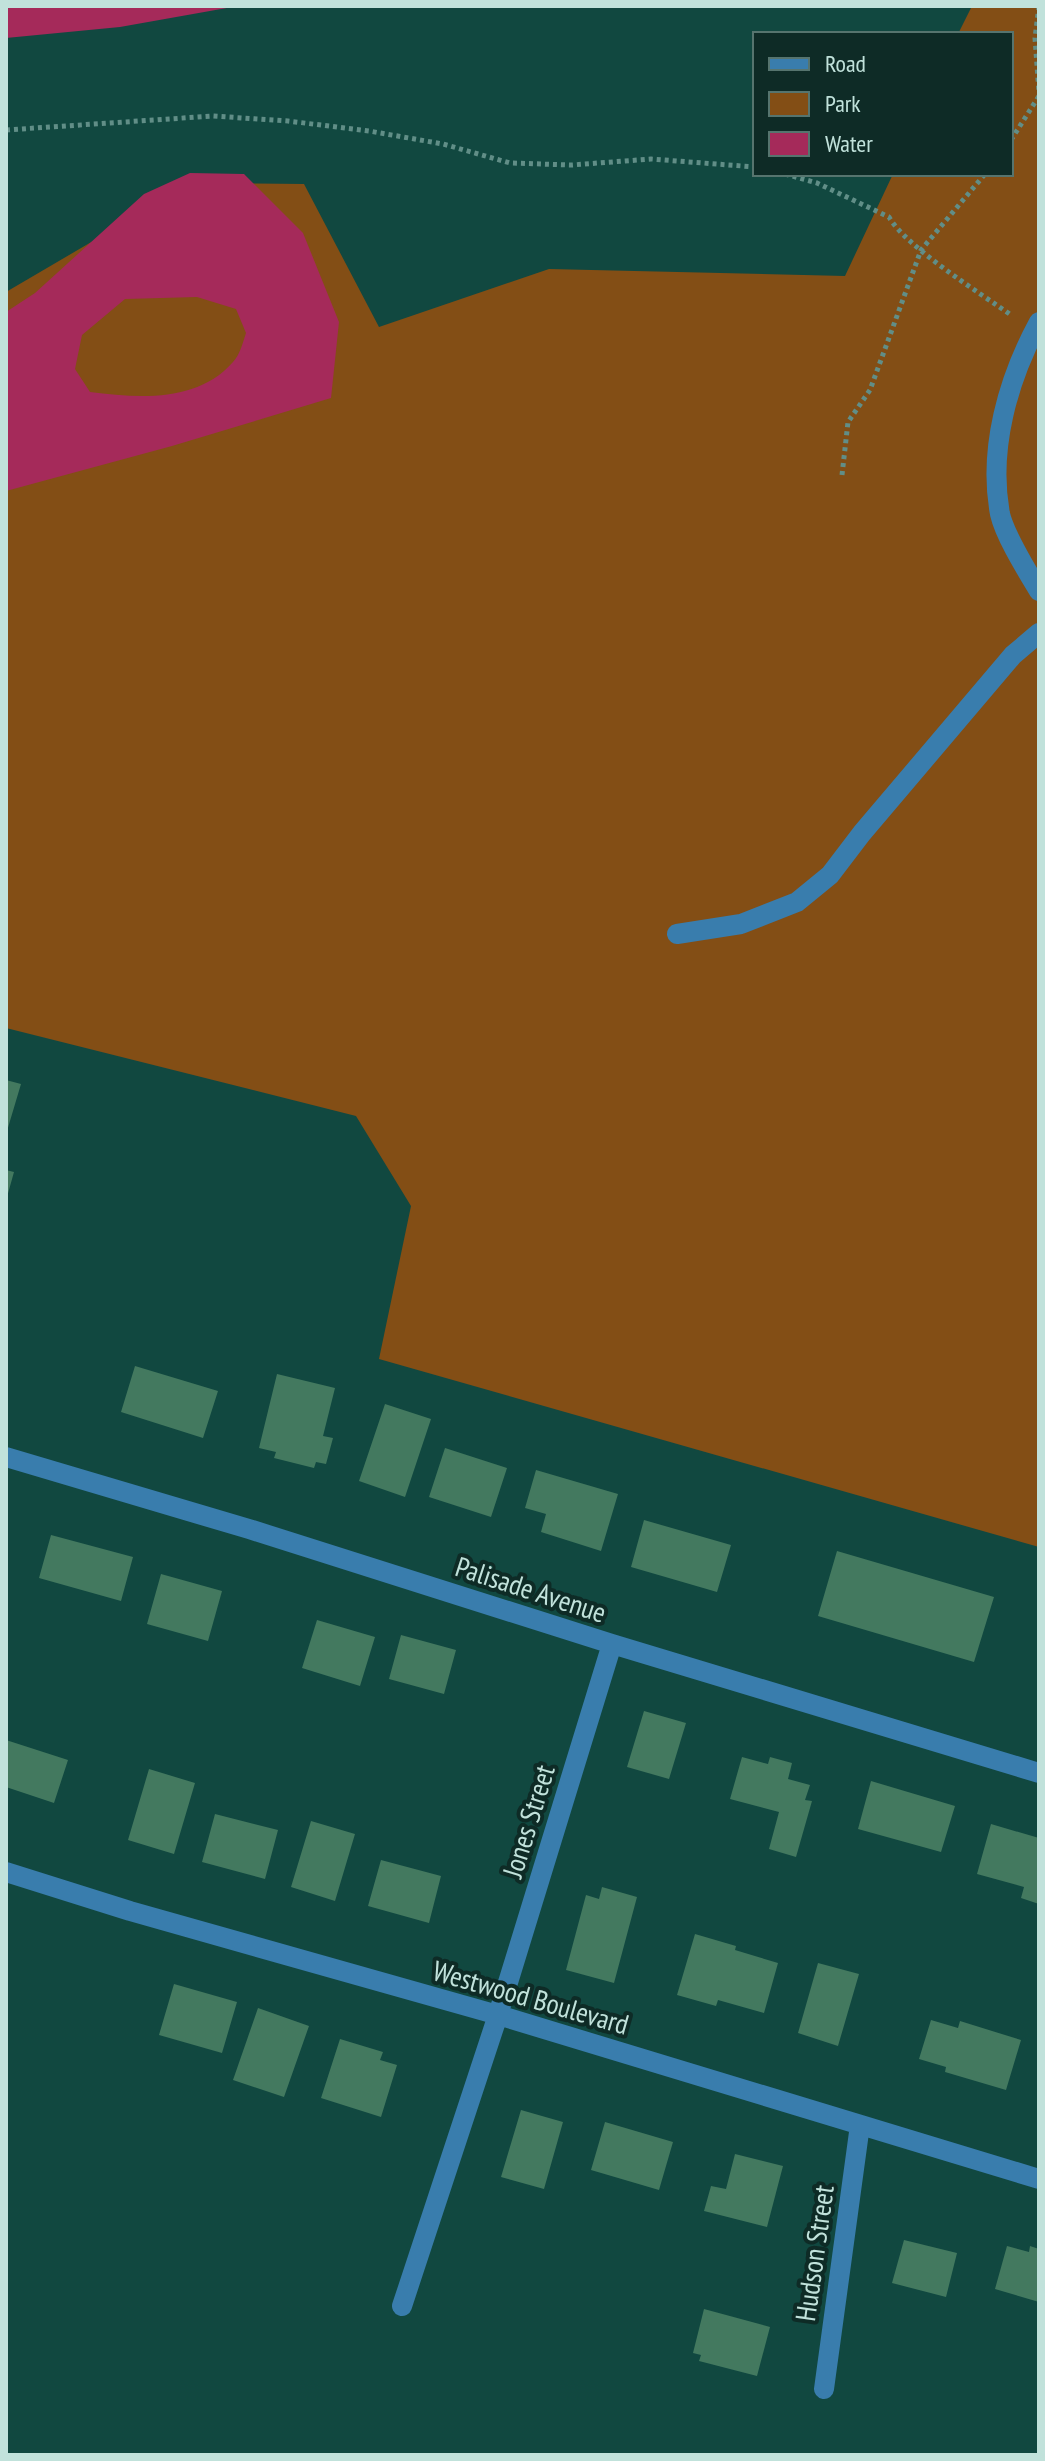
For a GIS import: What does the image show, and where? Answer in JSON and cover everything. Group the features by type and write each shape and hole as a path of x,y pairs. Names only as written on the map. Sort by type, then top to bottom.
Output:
{"street":[{"path":"1036,327 1013,377 1002,421 997,465 1001,516 1021,561 1039,591"},
{"path":"677,934 741,924 797,902 830,875 1013,655 1039,633"},
{"name":"Palisade Avenue","path":"6,1457 1039,1773"},
{"name":"Jones Street","path":"402,2306 498,2015 612,1644"},
{"name":"Westwood Boulevard","path":"6,1872 130,1911 498,2015 1039,2179"},
{"name":"Hudson Street","path":"824,2389 860,2125"}],"path":[{"path":"1013,137 1039,94 1035,38 1039,6"},
{"path":"6,130 213,116 369,131 443,144 510,163 572,165 651,159 753,167"},
{"path":"792,176 817,183 889,217 895,227 921,250 1036,327"},
{"path":"842,475 848,422 870,390 921,250 983,176"}],"green space":[{"path":"972,6 1039,6 1039,1547 379,1359 411,1206 356,1116 6,1028 6,292 192,183 304,184 379,327 549,269 845,276 892,176 1013,176 1013,32 959,32"}],"water":[{"path":"6,6 238,6 120,27 6,38"},
{"path":"190,173 244,174 303,233 339,322 331,398 172,446 6,491 6,312 35,293 144,194","holes":["197,297 236,309 246,333 239,352 219,375 202,385 166,395 128,396 90,392 75,369 82,335 125,299"]}],"building":[{"path":"6,1080 21,1084 7,1131 6,1131"},
{"path":"6,1170 14,1172 7,1197 6,1197"},
{"path":"135,1366 218,1391 203,1438 121,1412"},
{"path":"277,1374 335,1388 323,1436 333,1438 326,1464 316,1462 314,1468 274,1458 276,1452 259,1448"},
{"path":"385,1404 431,1419 405,1497 359,1481"},
{"path":"445,1448 507,1468 491,1517 429,1497"},
{"path":"536,1470 618,1494 601,1551 541,1532 546,1514 525,1508"},
{"path":"644,1520 731,1545 717,1592 631,1567"},
{"path":"51,1535 133,1557 121,1601 39,1578"},
{"path":"837,1551 994,1597 974,1662 818,1616"},
{"path":"161,1574 222,1591 208,1641 147,1624"},
{"path":"317,1620 375,1637 360,1686 302,1668"},
{"path":"401,1635 456,1650 444,1694 389,1679"},
{"path":"644,1711 686,1723 669,1779 627,1767"},
{"path":"6,1740 68,1760 54,1803 6,1787"},
{"path":"742,1757 768,1764 770,1757 792,1763 788,1779 810,1785 805,1800 812,1801 796,1857 769,1849 779,1812 730,1799"},
{"path":"149,1769 195,1783 174,1854 128,1840"},
{"path":"871,1781 955,1806 941,1852 858,1829"},
{"path":"215,1814 278,1830 265,1879 202,1862"},
{"path":"311,1821 355,1834 335,1901 291,1887"},
{"path":"991,1824 1039,1838 1039,1904 1021,1898 1024,1887 977,1874"},
{"path":"381,1860 441,1876 429,1923 368,1906"},
{"path":"602,1887 637,1897 614,1983 566,1970 586,1895 599,1899"},
{"path":"695,1934 778,1963 764,2013 718,2000 716,2006 677,1995"},
{"path":"818,1963 859,1974 838,2046 798,2033"},
{"path":"174,1984 237,2002 222,2053 159,2035"},
{"path":"258,2008 309,2026 284,2097 233,2080"},
{"path":"931,2020 958,2028 960,2021 1021,2040 1006,2090 945,2072 946,2067 919,2059"},
{"path":"340,2039 383,2052 380,2060 397,2065 381,2117 321,2098"},
{"path":"521,2110 563,2122 544,2189 501,2177"},
{"path":"605,2122 673,2142 659,2190 591,2170"},
{"path":"735,2154 783,2166 767,2227 704,2211 711,2186 726,2189"},
{"path":"904,2240 957,2253 946,2297 892,2283"},
{"path":"1007,2246 1029,2252 1030,2246 1039,2249 1039,2302 995,2289"},
{"path":"704,2309 770,2327 757,2376 699,2361 701,2355 693,2353"}]}
